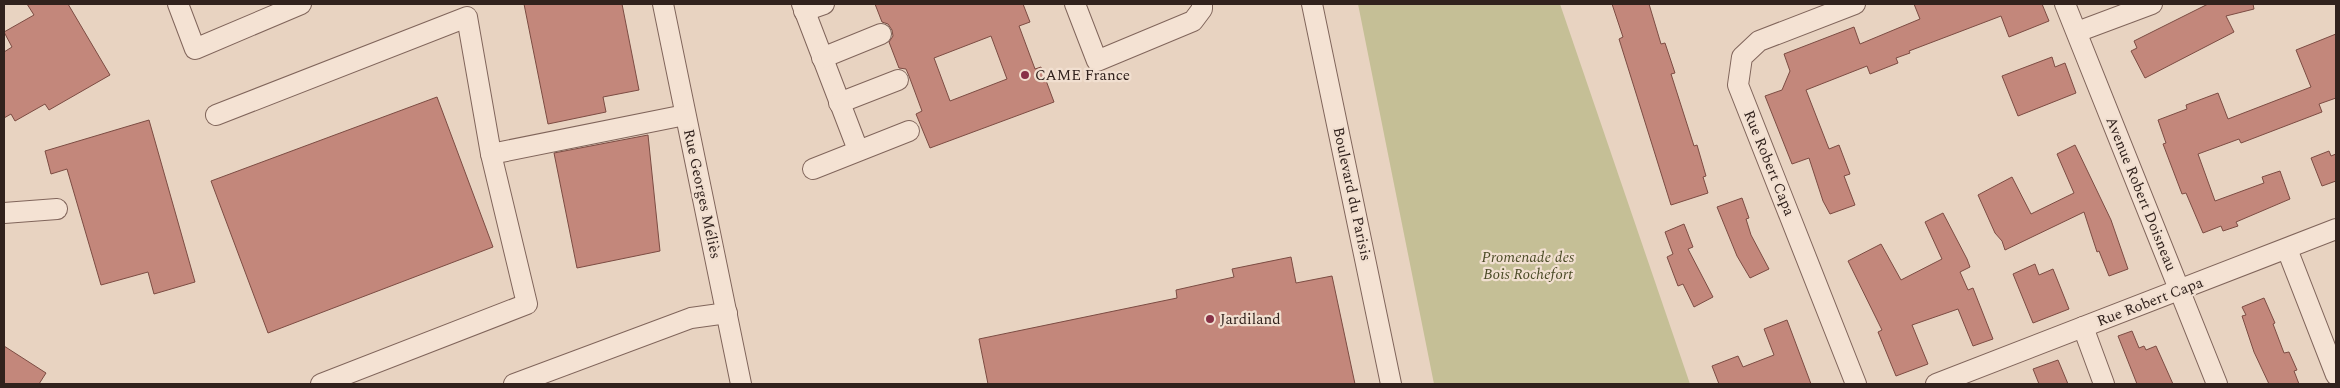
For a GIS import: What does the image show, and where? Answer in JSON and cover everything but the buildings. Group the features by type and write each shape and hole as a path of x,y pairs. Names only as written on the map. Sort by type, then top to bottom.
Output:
{"street":[{"path":"178,4 194,48 300,4"},
{"name":"Rue Georges Méliès","path":"663,4 741,384"},
{"path":"824,4 803,8 858,150"},
{"path":"1075,4 1097,61 1193,21 1202,9 1202,4"},
{"name":"Boulevard du Parisis","path":"1312,4 1392,384"},
{"name":"Rue Robert Capa","path":"1855,4 1759,41 1742,57 1738,85 1856,384"},
{"name":"Avenue Robert Doisneau","path":"2065,4 2217,384"},
{"path":"2077,32 2152,4"},
{"path":"216,115 467,17 491,154 527,304 321,384"},
{"path":"822,58 881,34"},
{"path":"839,103 898,80"},
{"path":"491,154 685,115"},
{"path":"813,169 909,130"},
{"path":"4,213 57,209"},
{"name":"Rue Robert Capa","path":"1936,384 2336,229"},
{"path":"2287,249 2336,375"},
{"path":"514,384 691,318 727,313"},
{"path":"2083,327 2104,384"}],"green space":[{"name":"Promenade des Bois Rochefort","path":"1358,4 1560,4 1690,384 1434,384"}],"place":[{"name":"CAME France","path":"1025,75"},
{"name":"Jardiland","path":"1210,319"}]}
